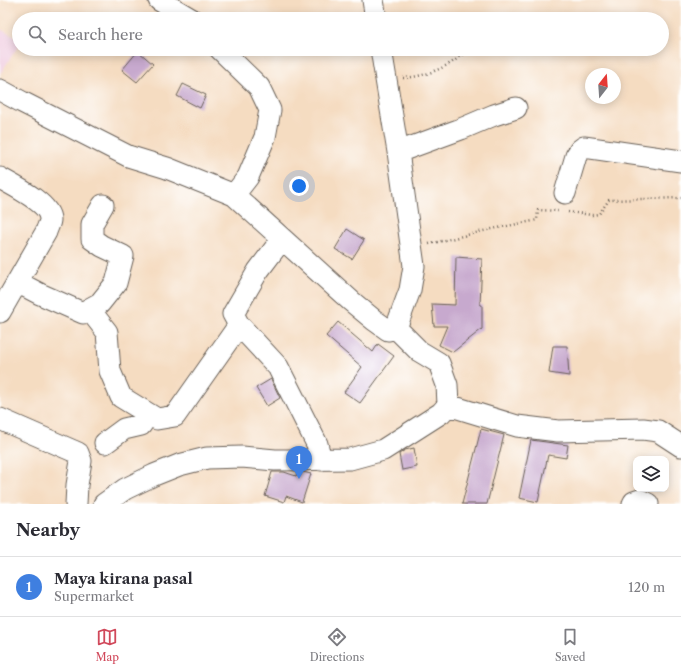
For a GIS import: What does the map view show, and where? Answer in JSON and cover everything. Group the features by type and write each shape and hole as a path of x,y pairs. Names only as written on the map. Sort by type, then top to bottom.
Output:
{"street":[{"path":"159,0 179,12"},
{"path":"372,0 375,12"},
{"path":"227,56 259,87 270,110 265,137 248,177 234,195"},
{"path":"382,56 387,78 414,266 410,290 396,328"},
{"path":"0,90 128,156 166,168 234,195 374,320 388,330 396,328"},
{"path":"398,152 516,108"},
{"path":"565,193 576,156 584,147 681,161"},
{"path":"0,178 32,197 48,212 50,219 46,232 0,312"},
{"path":"17,282 83,313 100,303 116,283 123,256 102,246 92,239 92,224 103,205"},
{"path":"282,239 258,271 233,314 239,325 278,367 317,444 321,460"},
{"path":"89,309 107,332 110,370 122,397 157,420 175,416 239,325"},
{"path":"104,504 125,489 154,475 179,465 207,458 242,457 275,460 350,459 383,450 441,413 448,405 447,385 439,363 419,351 396,328"},
{"path":"448,405 517,426 558,431 643,429 658,431 681,446"},
{"path":"105,443 124,429 141,425 148,414"},
{"path":"0,419 78,453 81,461 77,485 76,504"},
{"path":"633,504 634,502 640,500 648,504"}],"path":[{"path":"387,78 406,78 439,70 461,56"},
{"path":"412,248 537,220 538,210 592,215 599,214 609,200 681,198"}],"shaded area":[{"path":"0,29 12,35 12,56 0,74"}],"building":[{"path":"134,56 144,56 153,64 137,82 122,70"},
{"path":"183,84 206,95 200,108 177,96"},
{"path":"347,229 364,240 352,259 335,249"},
{"path":"456,257 482,259 480,305 482,305 482,329 453,352 439,345 447,326 434,326 432,304 455,305"},
{"path":"338,322 373,352 378,344 394,356 360,403 344,392 362,367 326,336"},
{"path":"553,346 567,346 569,376 549,373"},
{"path":"271,379 280,398 267,406 256,388"},
{"path":"481,429 504,435 487,504 462,504"},
{"path":"531,440 568,445 566,458 548,455 538,502 519,498"},
{"path":"414,448 417,467 402,470 399,454 405,450"},
{"path":"272,472 284,472 296,476 298,472 311,474 302,502 286,496 284,502 265,496"}],"place":[{"name":"Maya kirana pasal","path":"299,479"}]}
